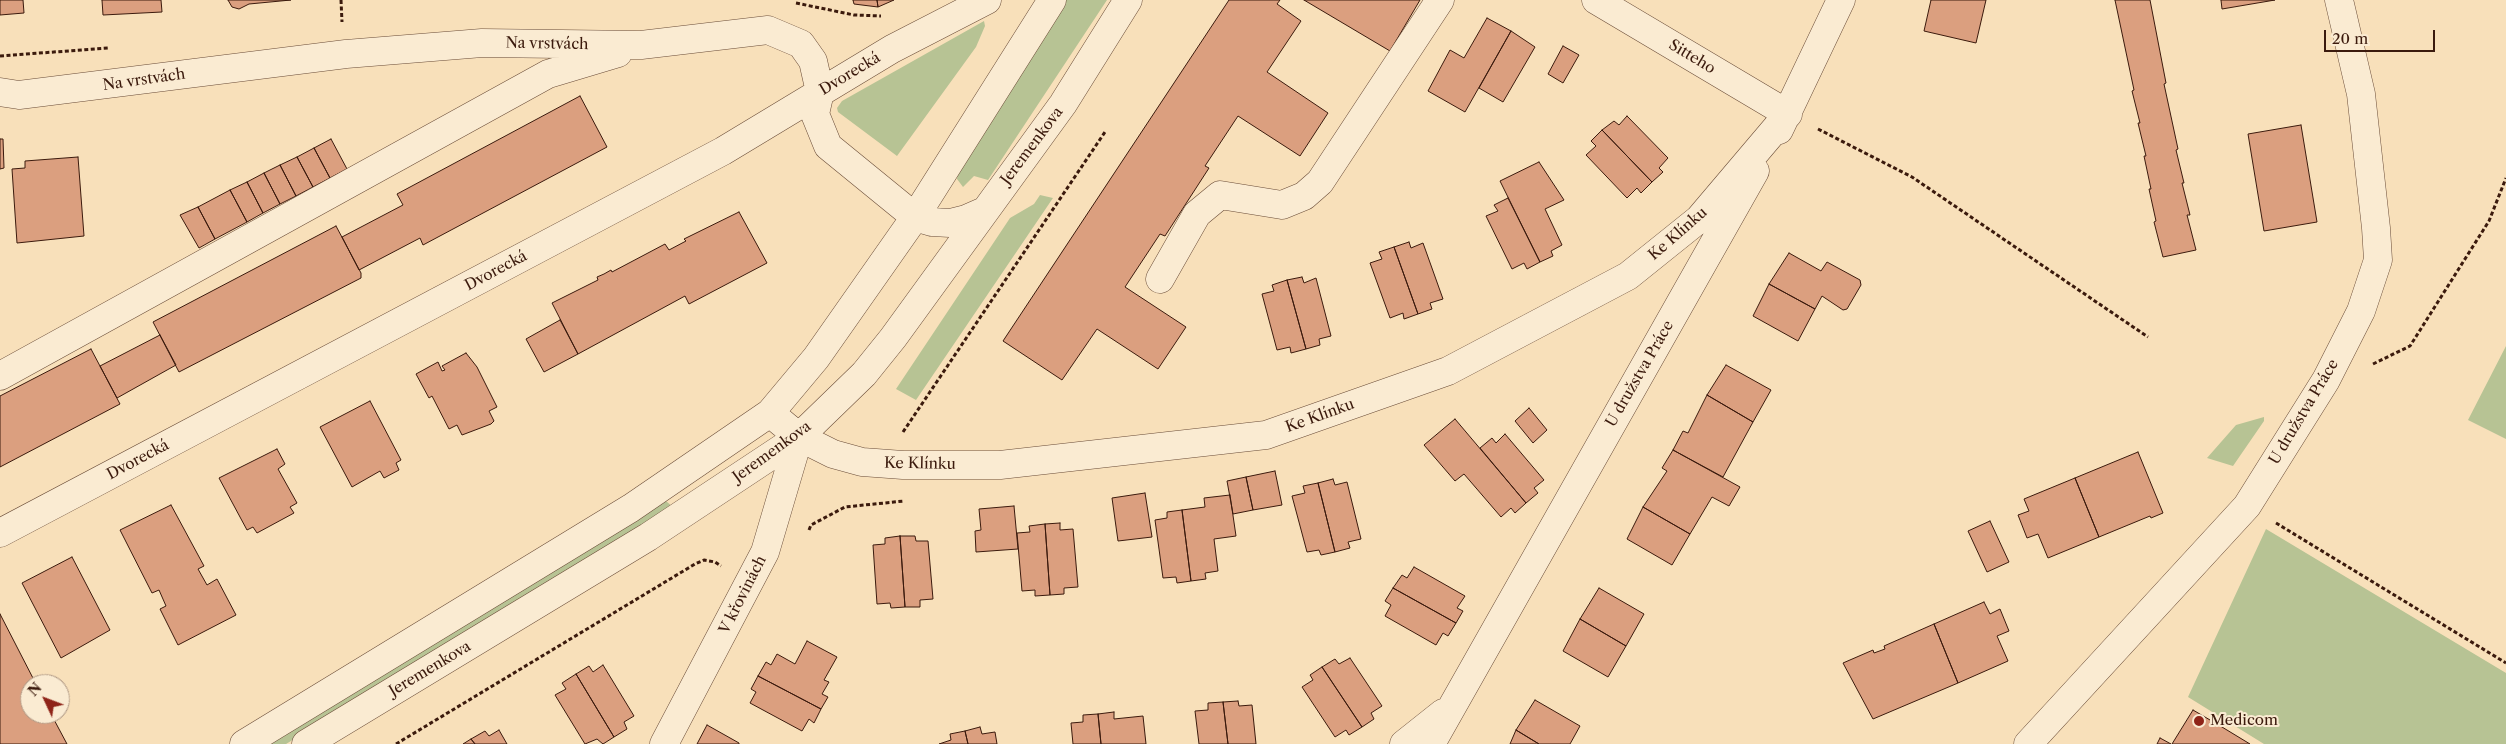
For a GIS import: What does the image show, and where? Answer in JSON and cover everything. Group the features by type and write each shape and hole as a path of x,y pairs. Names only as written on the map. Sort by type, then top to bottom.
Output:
{"street":[{"name":"Dvorecká","path":"0,533 723,151 892,49 987,0"},
{"path":"244,744 631,508 770,413 816,358 915,216 1052,0"},
{"name":"Jeremenkova","path":"306,744 648,537 799,437 864,374 893,338 982,212 1063,104 1128,0"},
{"path":"1160,279 1197,214 1220,195 1282,205 1304,196 1320,182 1440,0"},
{"name":"Sitteho","path":"1596,0 1788,114"},
{"name":"U družstva Práce","path":"1431,744 1788,114 1841,0"},
{"name":"U družstva Práce","path":"2028,744 2247,506 2326,380 2361,311 2378,260 2361,94 2340,0"},
{"name":"Na vrstvách","path":"0,92 19,95 346,54 482,43 641,45 768,30 800,44 813,61 820,92 815,114 828,146 915,216 932,222 950,223 982,212"},
{"path":"0,376 548,74 641,45"},
{"name":"Ke Klínku","path":"770,413 799,437 833,454 862,462 903,465 1000,465 1266,435 1448,371 1628,276 1700,219 1788,114"},
{"name":"V křovinách","path":"664,744 765,552 799,437"},
{"path":"1404,744 1454,704"}],"path":[{"path":"1788,114 1912,177 2148,336"},
{"path":"2370,366 2378,360 2410,346 2489,221 2506,178"},
{"path":"2247,506 2506,663"}],"green space":[{"path":"1066,0 1107,0 988,180 974,176 963,187 957,179 958,170"},
{"path":"984,21 985,26 976,47 897,156 838,112 837,108 842,101"},
{"path":"1040,195 1053,198 916,400 896,389 1010,218 1034,204"},
{"path":"2506,346 2506,439 2468,420"},
{"path":"2264,417 2264,421 2233,466 2207,458 2236,425"},
{"path":"666,501 674,508 286,744 267,744"},
{"path":"2266,529 2506,673 2506,744 2264,744 2188,697"}],"building":[{"path":"0,0 23,0 24,13 0,15"},
{"path":"102,0 161,0 162,12 103,15"},
{"path":"228,0 291,0 249,4 239,9 232,7"},
{"path":"853,0 877,0 878,7 854,4"},
{"path":"877,0 894,0 878,7"},
{"path":"1229,0 1280,0 1277,4 1301,21 1267,72 1328,113 1300,156 1238,116 1205,166 1209,168 1165,236 1160,234 1125,287 1186,327 1158,369 1097,329 1062,380 1003,341"},
{"path":"1304,0 1420,0 1390,51"},
{"path":"1931,0 1986,0 1976,43 1924,31"},
{"path":"2115,0 2150,0 2166,83 2164,84 2178,149 2176,150 2184,183 2182,183 2190,215 2187,215 2196,250 2163,257 2154,222 2156,221 2149,189 2151,189 2144,156 2146,156"},
{"path":"2221,0 2275,0 2222,9"},
{"path":"1487,18 1511,31 1465,112 1428,91 1450,50 1464,58"},
{"path":"1511,31 1535,47 1503,102 1479,88"},
{"path":"1563,46 1579,55 1563,83 1548,74"},
{"path":"580,96 607,147 423,245 420,238 359,270 342,237 403,205 397,194"},
{"path":"1627,116 1668,158 1659,168 1663,172 1652,182 1602,130 1614,121 1619,125"},
{"path":"2301,125 2317,222 2264,231 2248,134"},
{"path":"1602,130 1652,182 1641,193 1637,188 1627,198 1586,155 1596,146 1591,141"},
{"path":"0,139 3,139 4,168 0,169"},
{"path":"331,139 347,169 330,178 314,148"},
{"path":"314,148 330,178 313,187 297,157"},
{"path":"78,157 84,236 17,243 12,169 25,168 25,161"},
{"path":"297,157 313,187 296,196 280,165"},
{"path":"1539,162 1564,200 1545,209 1562,245 1551,251 1553,256 1540,262 1500,181"},
{"path":"280,165 296,196 280,204 264,173"},
{"path":"264,173 280,204 263,213 247,182"},
{"path":"247,182 263,213 247,222 230,190"},
{"path":"230,190 247,222 215,239 198,207"},
{"path":"1508,198 1540,262 1527,269 1524,263 1512,269 1486,216 1498,211 1494,205"},
{"path":"198,207 215,239 199,248 180,215"},
{"path":"739,212 767,263 689,304 685,296 578,354 552,303 598,280 597,277 611,270 612,272 665,244 669,250 686,241 684,239"},
{"path":"336,226 361,273 361,278 179,372 153,322"},
{"path":"1409,242 1411,248 1423,243 1443,299 1430,303 1432,309 1418,314 1394,247"},
{"path":"1394,247 1418,314 1404,319 1403,313 1390,318 1370,263 1382,259 1379,252"},
{"path":"1789,253 1821,271 1827,262 1860,280 1861,285 1847,309 1843,310 1822,296 1815,309 1769,284"},
{"path":"1302,277 1304,283 1316,278 1331,336 1319,339 1320,345 1306,349 1287,280"},
{"path":"1287,280 1306,349 1291,353 1290,347 1277,350 1262,294 1274,291 1272,285"},
{"path":"1769,284 1815,309 1798,341 1753,316"},
{"path":"560,320 578,354 544,372 526,339"},
{"path":"160,335 176,365 117,398 100,366"},
{"path":"91,349 120,404 0,467 0,396"},
{"path":"466,353 477,367 497,407 489,411 494,421 491,424 462,435 457,425 449,429 432,396 429,398 416,374 438,362 442,371 445,370 442,366"},
{"path":"1726,365 1771,390 1753,422 1707,395"},
{"path":"1707,395 1753,422 1723,477 1673,450 1683,431 1688,433"},
{"path":"370,401 401,460 396,463 399,470 384,478 380,471 352,487 320,427"},
{"path":"1529,408 1547,430 1533,443 1515,421"},
{"path":"1455,419 1526,503 1515,513 1511,508 1501,517 1464,474 1455,481 1424,445"},
{"path":"1505,434 1544,480 1534,488 1538,493 1526,503 1480,448 1492,438 1496,443"},
{"path":"277,449 285,464 278,469 297,503 290,507 294,513 257,533 253,527 247,530 219,478"},
{"path":"1673,450 1740,487 1729,506 1712,497 1690,534 1643,507 1667,471 1662,468"},
{"path":"2138,452 2163,513 2151,518 2150,516 2099,537 2075,478"},
{"path":"1275,471 1282,505 1253,510 1246,477"},
{"path":"1246,477 1253,510 1233,514 1227,481"},
{"path":"2075,478 2099,537 2048,558 2038,534 2027,538 2018,515 2029,511 2024,499"},
{"path":"1333,479 1335,485 1347,482 1361,539 1348,542 1350,548 1335,552 1318,483"},
{"path":"1318,483 1335,552 1321,555 1319,550 1307,552 1292,496 1305,493 1303,486"},
{"path":"1145,493 1152,537 1118,541 1112,498"},
{"path":"1230,495 1236,536 1214,539 1218,571 1205,573 1206,579 1191,581 1182,510 1205,507 1204,498"},
{"path":"171,505 204,566 198,569 207,585 217,579 236,615 178,645 160,609 166,606 159,590 152,593 120,530"},
{"path":"1014,506 1018,549 976,552 975,531 981,530 979,509"},
{"path":"1643,507 1690,534 1672,565 1627,539"},
{"path":"1182,510 1191,581 1177,583 1176,577 1163,578 1155,520 1167,518 1167,512"},
{"path":"1990,521 2009,562 1987,572 1968,531"},
{"path":"1060,523 1060,530 1073,529 1078,587 1064,588 1064,594 1050,595 1045,524"},
{"path":"1045,524 1050,595 1035,596 1035,590 1022,591 1017,533 1030,532 1029,526"},
{"path":"900,536 905,607 891,608 890,603 877,604 873,545 885,544 885,538"},
{"path":"900,536 915,536 916,541 928,541 933,599 920,600 920,607 905,607"},
{"path":"72,557 110,630 61,658 22,583"},
{"path":"1414,567 1465,596 1457,608 1463,611 1456,623 1393,588 1402,575 1407,578"},
{"path":"1393,588 1456,623 1448,636 1443,633 1436,645 1385,616 1391,605 1385,601"},
{"path":"1599,588 1644,614 1626,646 1580,619"},
{"path":"1984,602 1990,614 2000,609 2009,631 1997,636 2008,661 1958,683 1934,624"},
{"path":"0,614 31,674 20,674 20,724 56,724 67,744 0,744"},
{"path":"1580,619 1626,646 1608,677 1563,651"},
{"path":"1934,624 1958,683 1873,719 1843,663 1873,650 1874,653 1885,649 1884,646"},
{"path":"807,641 837,657 824,680 829,682 822,694 828,697 821,709 758,676 766,662 771,665 777,654 795,664"},
{"path":"1350,658 1382,706 1371,713 1374,719 1362,727 1322,667 1335,659 1339,664"},
{"path":"603,665 634,716 624,722 627,729 614,737 576,674 589,666 593,672"},
{"path":"1322,667 1362,727 1349,735 1346,730 1335,737 1302,687 1313,680 1310,675"},
{"path":"576,674 614,737 603,744 597,739 585,744 555,695 566,689 562,683"},
{"path":"758,676 821,709 814,723 809,719 802,731 750,703 756,692 751,689"},
{"path":"1535,700 1580,726 1570,744 1539,744 1516,730"},
{"path":"1238,701 1239,706 1252,705 1256,744 1228,744 1223,702"},
{"path":"1223,702 1228,744 1199,744 1195,711 1208,710 1208,703"},
{"name":"Medicom","path":"2193,710 2222,727 2250,744 2172,744"},
{"path":"1114,712 1114,719 1143,716 1146,744 1101,744 1098,714"},
{"path":"1098,714 1101,744 1073,744 1071,723 1083,722 1083,715"},
{"path":"707,725 739,743 739,744 697,744"},
{"path":"980,727 982,734 995,732 997,744 968,744 965,731"},
{"path":"499,730 507,744 475,744 471,739 485,731 489,736"},
{"path":"1516,730 1539,744 1510,744"},
{"path":"965,731 968,744 939,744 951,740 950,734"},
{"name":"Medicom","path":"2160,738 2171,744 2157,744"},
{"path":"471,739 475,744 463,744"}],"place":[{"name":"Medicom","path":"2199,721"}]}
